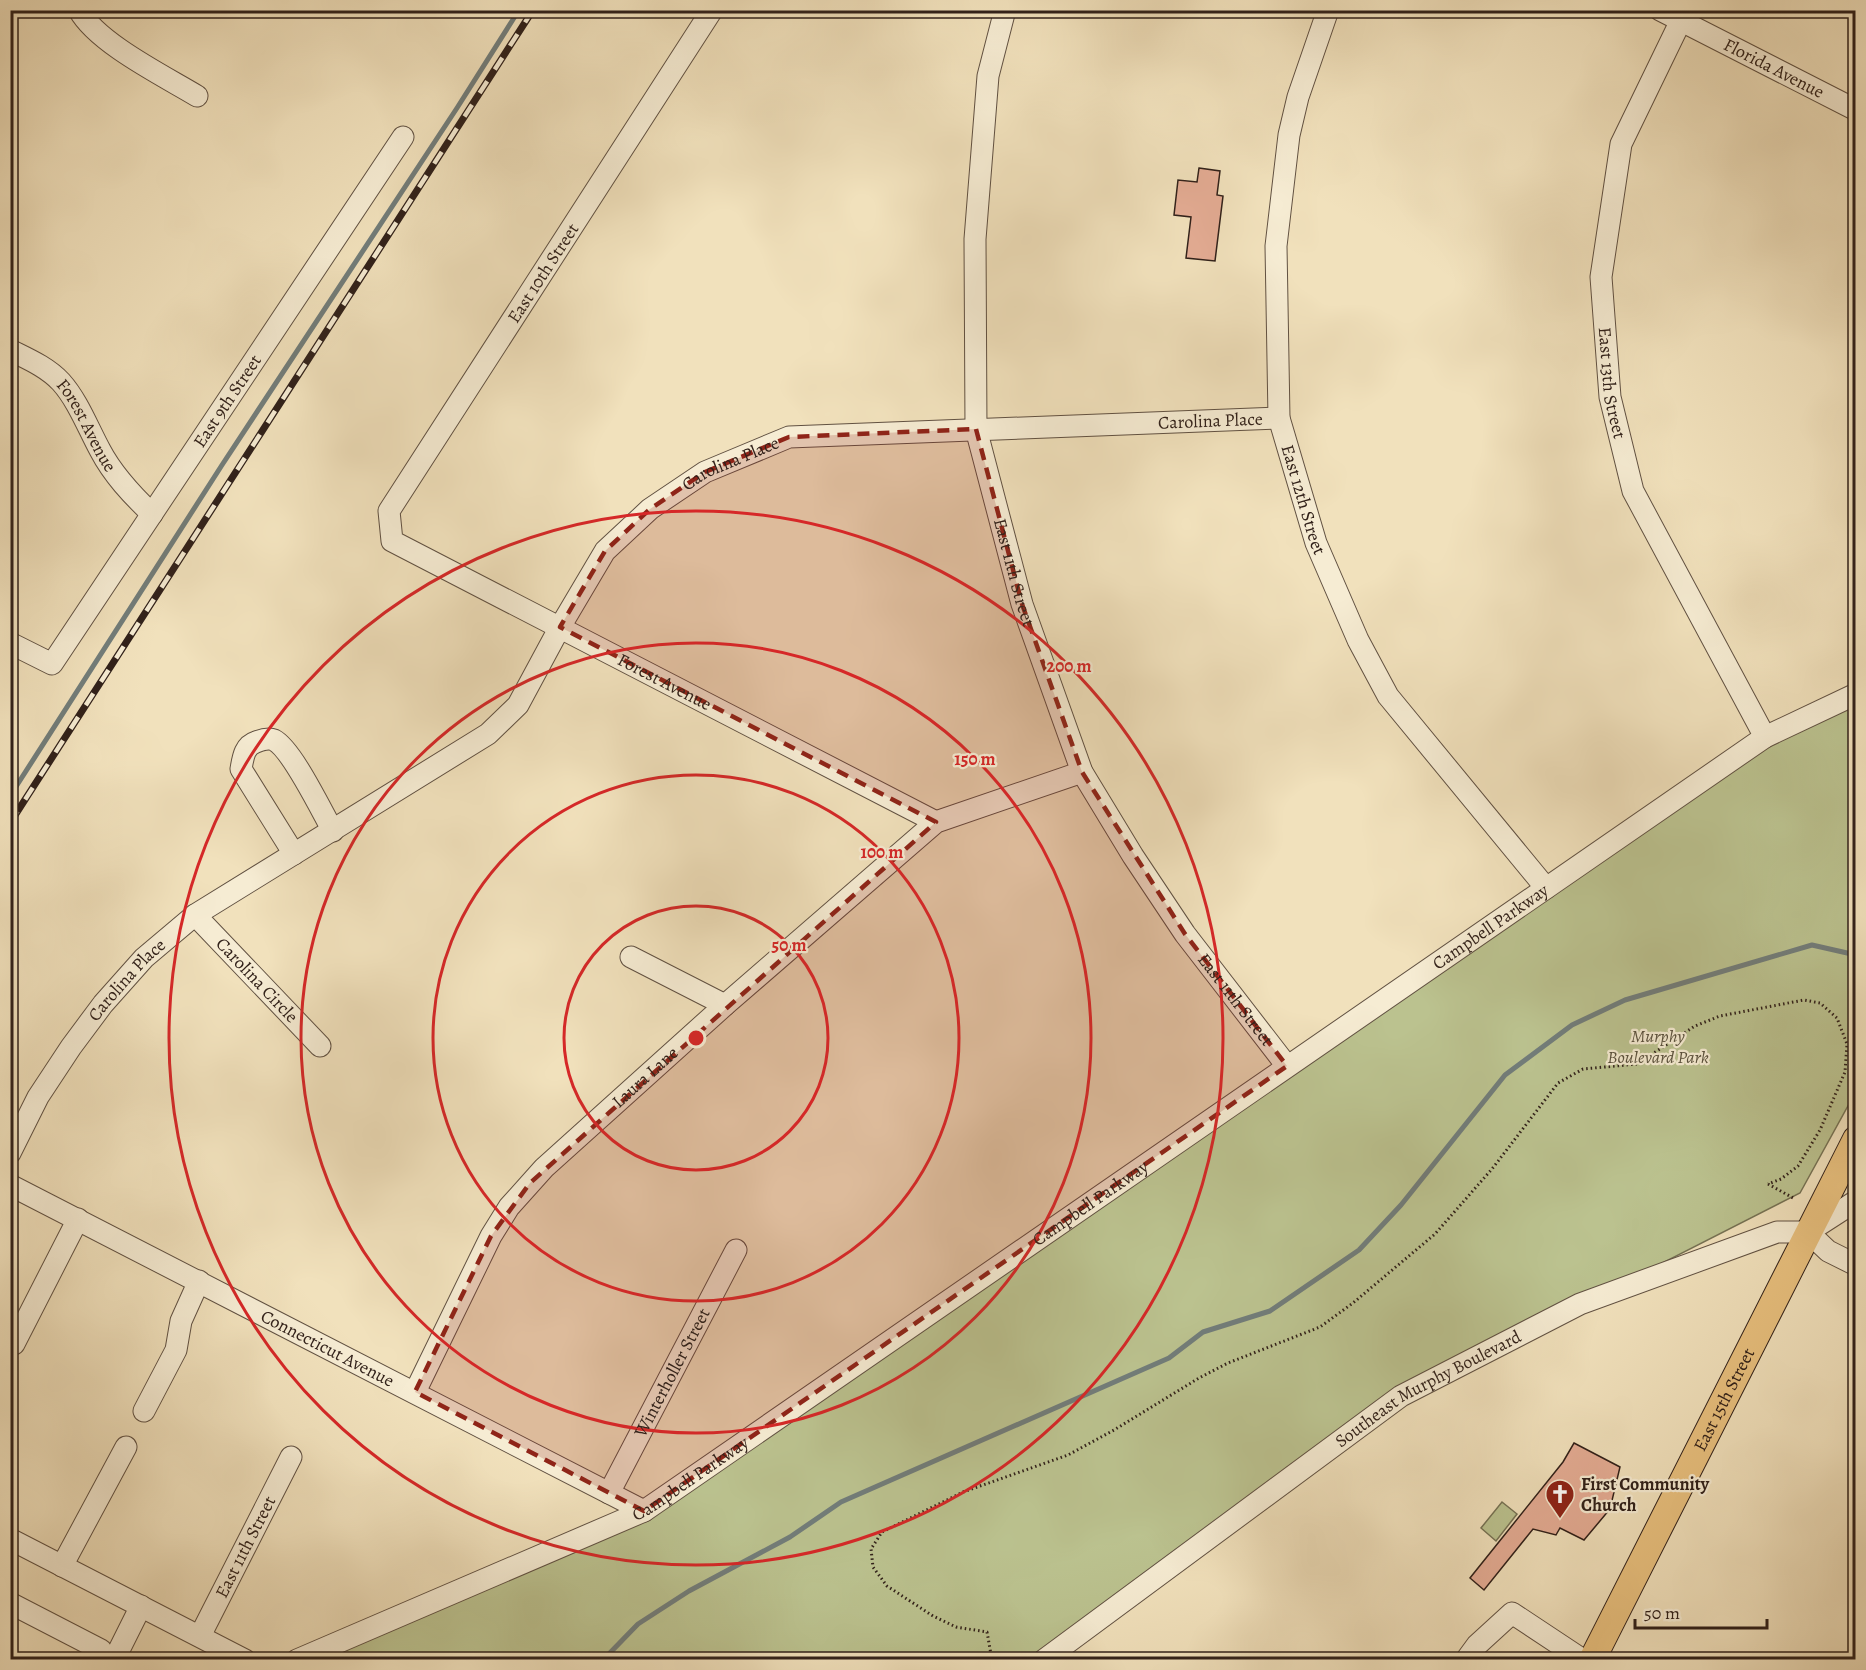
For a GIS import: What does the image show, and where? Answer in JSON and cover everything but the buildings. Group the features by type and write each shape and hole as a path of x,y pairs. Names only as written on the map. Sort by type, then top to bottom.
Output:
{"main road":[{"name":"East 15th Street","path":"1592,1659 1856,1138"}],"street":[{"path":"80,10 85,20 107,41 197,96"},
{"name":"East 10th Street","path":"393,541 389,511 712,10"},
{"name":"East 11th Street","path":"1005,10 988,76 975,239 976,429 1022,604 1082,772 1133,856 1185,934 1287,1066"},
{"name":"East 12th Street","path":"1328,10 1298,97 1289,135 1276,246 1279,418 1317,543 1358,640 1388,696 1546,888"},
{"name":"Florida Avenue","path":"1660,10 1683,16 1856,110"},
{"name":"East 13th Street","path":"1683,16 1622,144 1601,277 1610,397 1633,491 1765,737"},
{"name":"East 9th Street","path":"10,643 52,664 403,137"},
{"name":"Forest Avenue","path":"10,350 45,369 62,383 101,453 118,478 152,514"},
{"name":"Carolina Place","path":"10,1153 38,1096 71,1047 103,1004 144,958 195,915 488,734 518,705 605,551 650,509 705,472 789,437 1279,418"},
{"name":"Forest Avenue","path":"393,541 936,822"},
{"name":"Campbell Parkway","path":"297,1659 644,1511 1765,737 1856,694"},
{"path":"294,854 241,769 243,755 250,744 264,739 274,740 289,754 333,831"},
{"name":"Laura Lane","path":"415,1392 490,1236 508,1208 544,1168 725,1005 936,822 1082,772"},
{"name":"Carolina Circle","path":"195,915 320,1046"},
{"path":"631,957 725,1005"},
{"name":"Connecticut Avenue","path":"10,1185 644,1511"},
{"path":"1856,1201 1808,1232 1828,1251 1856,1265"},
{"path":"14,1344 78,1219"},
{"name":"Southeast Murphy Boulevard","path":"1044,1659 1401,1396 1580,1304 1777,1232 1808,1232"},
{"name":"Winterholler Street","path":"609,1493 736,1250"},
{"path":"144,1411 176,1350 181,1320 199,1281"},
{"path":"62,1566 126,1447"},
{"name":"East 11th Street","path":"200,1636 291,1457"},
{"path":"10,1539 245,1659"},
{"path":"10,1603 101,1650 106,1659"},
{"path":"114,1659 141,1606"},
{"path":"1466,1659 1477,1645 1512,1613 1582,1659"},
{"path":"1057,1659 1068,1641"}],"path":[{"path":"992,1659 987,1632 956,1627 933,1616 886,1586 873,1567 871,1550 882,1532 963,1492 1068,1455 1218,1368 1320,1327 1353,1303 1435,1234 1492,1169 1558,1083 1583,1069 1636,1064 1695,1026 1720,1016 1804,1000 1820,1003 1837,1018 1846,1044 1845,1072 1820,1130 1798,1166 1781,1179 1768,1184 1795,1199"}],"highlighted area":[{"path":"976,429 1022,604 1082,772 1185,934 1287,1066 644,1511 415,1392 491,1236 530,1183 936,822 560,627 605,551 650,509 705,472 789,437"}],"green space":[{"name":"Murphy Boulevard Park","path":"1855,694 1855,1093 1800,1193 1401,1396 1044,1659 297,1660 644,1511 1765,737"},
{"path":"1502,1502 1517,1514 1496,1541 1481,1528"}],"waterway":[{"path":"10,796 222,465 519,10"},
{"path":"603,1660 638,1624 689,1591 790,1537 841,1502 1169,1358 1203,1332 1270,1311 1359,1250 1401,1205 1505,1075 1572,1025 1625,1000 1812,945 1856,955"}],"railway":[{"path":"10,823 533,10"}],"place":[{"name":"First Community Church","path":"1560,1520"}]}
